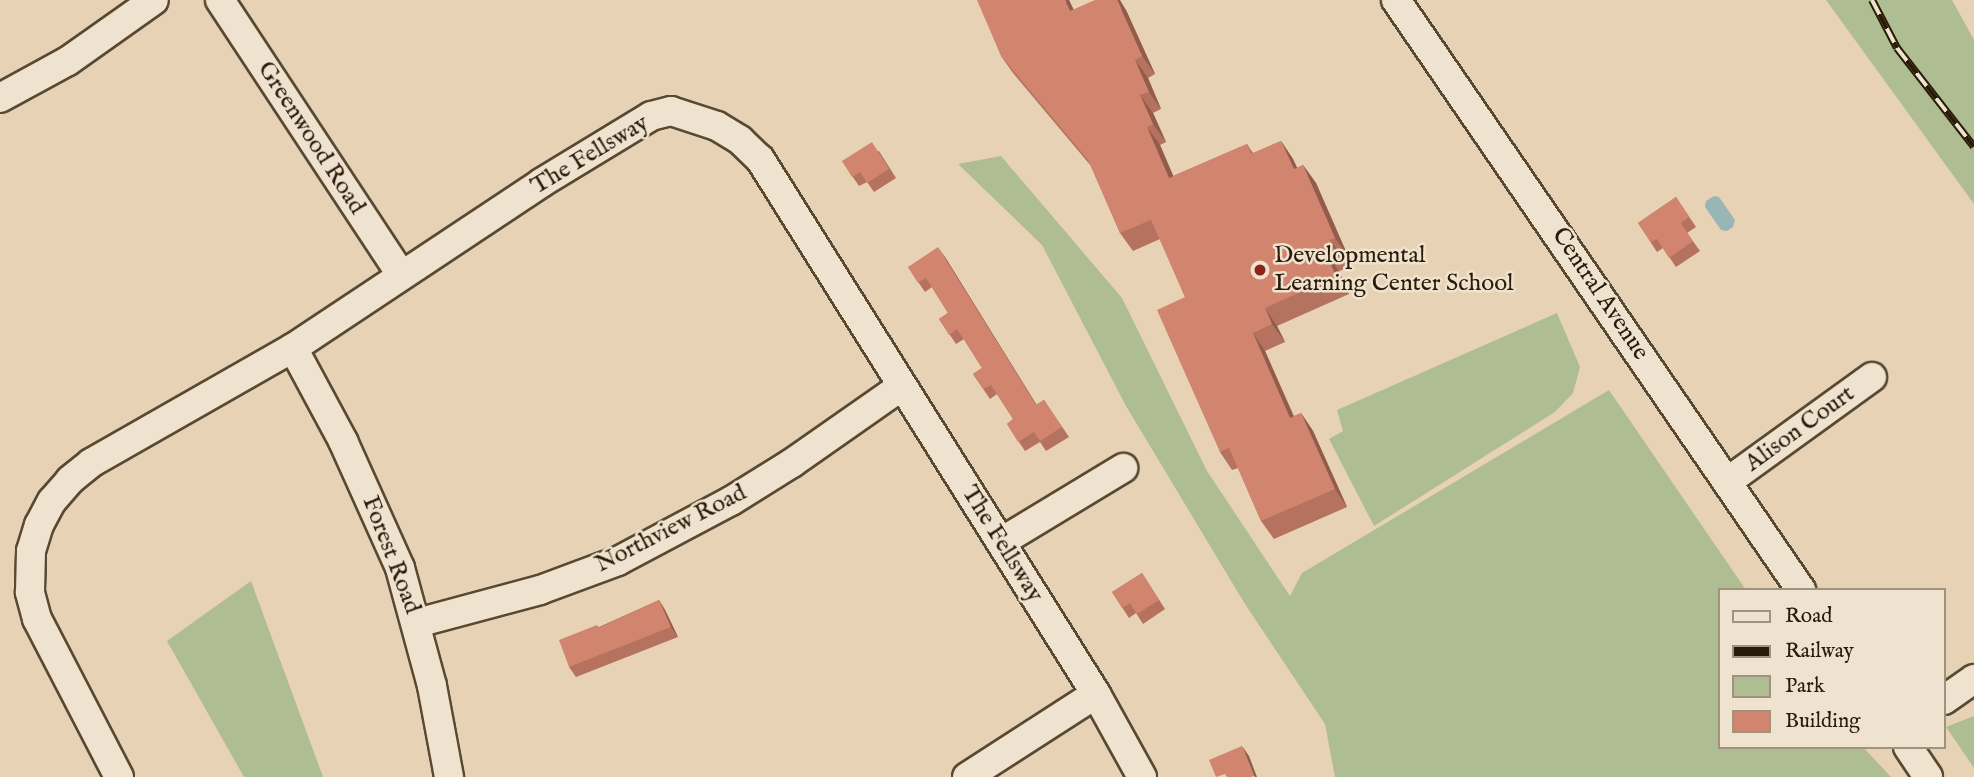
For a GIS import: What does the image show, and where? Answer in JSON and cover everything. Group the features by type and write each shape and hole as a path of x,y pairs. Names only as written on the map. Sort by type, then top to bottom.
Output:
{"street":[{"path":"0,98 68,61 155,0"},
{"name":"Greenwood Road","path":"220,0 401,275"},
{"name":"Central Avenue","path":"1396,0 1800,588"},
{"name":"The Fellsway","path":"119,777 37,619 30,592 29,565 39,525 52,501 70,480 91,463 293,348 564,169 651,116 671,110 717,125 740,140 760,159 1096,694 1142,777"},
{"name":"Forest Road","path":"293,348 372,502 400,568 416,623 449,777"},
{"name":"Alison Court","path":"1727,482 1872,377"},
{"name":"Northview Road","path":"416,623 540,590 618,561 741,495 902,386"},
{"path":"1001,542 1122,468"},
{"path":"1946,699 1974,679"},
{"path":"967,777 1096,694"},
{"path":"1909,749 1928,777"}],"green space":[{"path":"1826,0 1952,0 1974,40 1974,204"},
{"path":"1001,156 1122,298 1207,471 1290,596 1302,573 1609,390 1745,588 1718,588 1718,749 1865,749 1891,777 1335,777 1325,724 1245,604 1126,406 1042,245 958,164"},
{"path":"1557,313 1580,367 1573,393 1555,412 1374,526 1329,439 1343,431 1337,410"},
{"path":"251,581 323,777 244,777 167,641"},
{"path":"1974,716 1974,768 1946,727"}],"water":[{"path":"1714,196 1719,197 1735,220 1733,227 1727,231 1721,230 1705,207 1706,201"}],"building":[{"name":"Developmental Learning Center School","path":"977,0 1065,0 1070,11 1095,0 1117,0 1142,56 1135,60 1149,92 1140,95 1153,124 1147,127 1169,178 1247,144 1251,154 1281,141 1294,169 1303,165 1335,238 1330,240 1334,250 1326,254 1336,276 1265,308 1272,324 1253,333 1290,418 1301,413 1335,489 1261,521 1229,448 1220,452 1157,310 1185,297 1151,220 1120,233 1088,160 1001,56"},
{"path":"872,142 889,169 867,183 860,172 852,177 842,161"},
{"path":"1676,197 1689,217 1681,223 1693,241 1669,258 1657,239 1651,242 1638,223"},
{"path":"938,247 1036,405 1044,400 1062,427 1040,441 1034,432 1018,442 1007,424 1013,419 991,385 983,389 973,374 982,368 957,329 949,335 939,319 948,313 926,278 918,283 908,267"},
{"path":"1142,573 1159,600 1137,614 1130,603 1122,608 1112,592"},
{"path":"659,600 671,627 569,667 559,640 597,625 599,628"},
{"path":"1242,746 1254,776 1227,777 1225,774 1216,777 1209,760"}],"railway":[{"path":"1872,0 1897,48 1974,147"}],"place":[{"name":"Developmental Learning Center School","path":"1260,270"}]}
